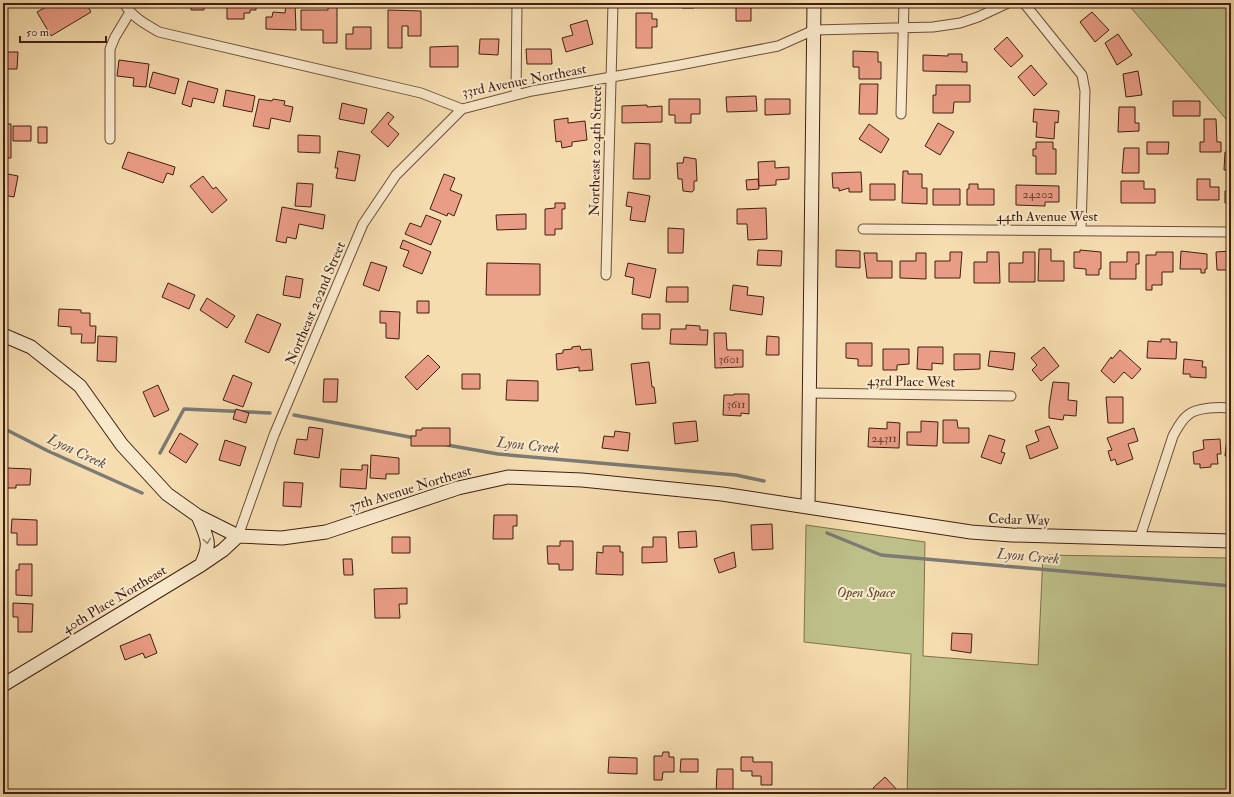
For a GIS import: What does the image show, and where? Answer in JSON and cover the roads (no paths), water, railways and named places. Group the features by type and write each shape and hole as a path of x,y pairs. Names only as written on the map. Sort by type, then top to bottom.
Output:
{"street":[{"name":"33rd Avenue Northeast","path":"124,3 130,12 145,24 159,32 421,93 462,109 516,95 778,46 814,30"},
{"path":"516,95 517,3"},
{"name":"Northeast 204th Street","path":"606,275 613,3"},
{"path":"808,506 814,3"},
{"path":"901,114 904,3"},
{"path":"814,30 933,27 960,23 978,17 1008,3"},
{"path":"1024,3 1082,75 1085,91 1081,229"},
{"path":"110,139 110,49 115,37 130,12"},
{"name":"Northeast 202nd Street","path":"238,536 274,435 363,224 396,174 462,109"},
{"name":"44th Avenue West","path":"863,228 1081,229 1231,232"},
{"path":"3,335 31,348 80,386 122,445 167,494 198,516 238,536"},
{"name":"43rd Place West","path":"810,393 1011,396"},
{"path":"1140,537 1168,449 1178,426 1188,414 1215,407 1231,408"},
{"name":"37th Avenue Northeast","path":"238,536 282,538 326,532 458,488 508,477 582,480 722,494 808,506"},
{"name":"Cedar Way","path":"808,506 971,532 1012,535 1140,537 1231,541"},
{"path":"198,516 207,537 208,551 201,565"},
{"name":"40th Place Northeast","path":"3,685 201,565 223,550 238,536"}],"waterway":[{"name":"Lyon Creek","path":"160,453 184,409 270,413"},
{"name":"Lyon Creek","path":"294,415 415,438"},
{"name":"Lyon Creek","path":"3,428 48,451 142,493"},
{"name":"Lyon Creek","path":"447,445 498,454 736,475 764,481"},
{"name":"Lyon Creek","path":"827,533 881,555 1231,586"}],"park label":[{"name":"Open Space","path":"866,592"}]}
